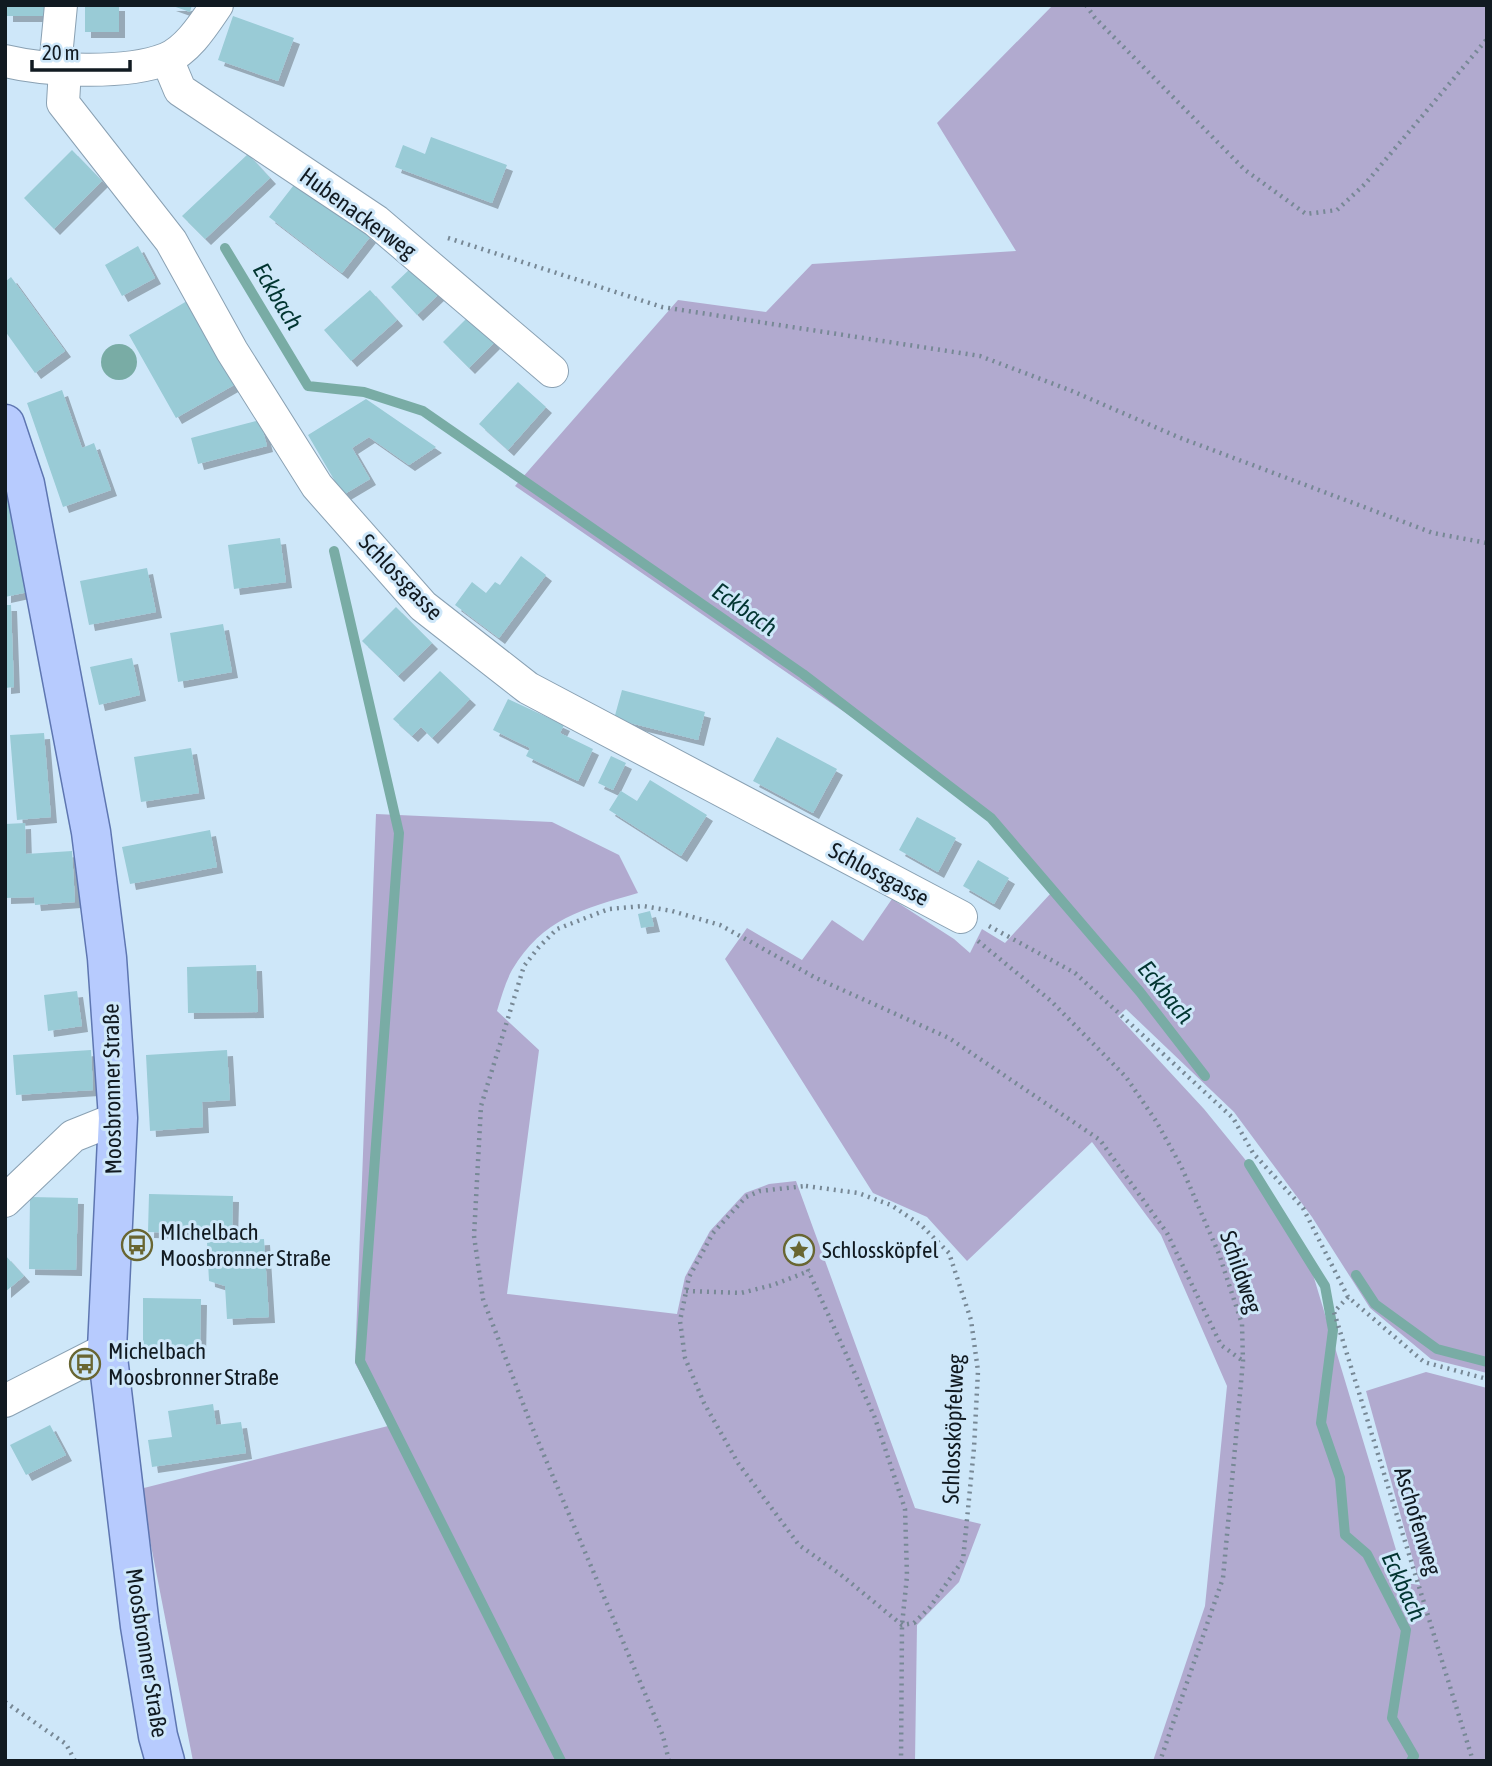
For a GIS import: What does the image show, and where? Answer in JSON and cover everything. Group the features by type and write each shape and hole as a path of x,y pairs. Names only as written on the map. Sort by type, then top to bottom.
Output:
{"main road":[{"name":"Moosbronner Straße","path":"5,424 25,484 91,832 107,958 118,1118 107,1349 140,1626 158,1736 165,1761"}],"street":[{"name":"Schlossgasse","path":"61,5 60,68 63,103 171,241 232,351 317,486 423,606 528,688 961,917"},
{"path":"5,61 25,66 121,69 167,59 197,35 217,5"},
{"name":"Hubenackerweg","path":"167,59 180,90 376,221 552,372"},
{"path":"5,1201 73,1136 118,1118"},
{"path":"5,1401 107,1349"}],"path":[{"path":"1086,5 1095,18 1245,170 1306,214 1337,210 1365,184 1487,39"},
{"path":"448,238 662,307 980,356 1072,391 1178,437 1433,533 1487,543"},
{"path":"669,1761 663,1736 532,1427 483,1299 474,1236 481,1106 524,967 557,929 609,909 643,906 672,911 720,925 816,978 949,1038 1100,1140 1167,1233 1222,1345 1243,1361"},
{"path":"961,917 984,923 1075,973 1233,1118 1253,1153 1303,1208 1348,1297 1424,1363 1487,1379"},
{"name":"Schildweg","path":"961,917 975,938 1051,1001 1126,1077 1156,1121 1181,1166 1219,1254 1242,1324 1243,1361 1223,1578 1160,1761"},
{"name":"Schlossköpfelweg","path":"806,1186 858,1193 891,1205 921,1225 949,1253 971,1320 978,1371 974,1448 963,1560 930,1607 914,1623 902,1625 840,1574 799,1545 738,1464 704,1403 685,1358 680,1321 689,1277 713,1233 746,1197 760,1191 806,1186"},
{"name":"Schlossköpfelweg","path":"799,1250 875,1418 905,1509 907,1576 902,1625 901,1761"},
{"path":"686,1291 741,1293 773,1285 808,1271"},
{"name":"Aschofenweg","path":"1348,1297 1334,1311 1473,1761"},
{"path":"5,1702 66,1744 75,1761"}],"shaded area":[{"path":"1053,5 1487,5 1487,1373 1431,1359 1370,1308 1312,1217 1234,1112 1126,1009 1118,1016 1204,1109 1270,1190 1305,1248 1406,1583 1420,1585 1366,1391 1426,1372 1487,1388 1487,1761 1153,1761 1205,1606 1227,1386 1161,1235 1092,1142 967,1261 927,1217 873,1193 725,959 747,928 802,960 832,920 863,941 892,899 954,939 970,953 982,929 1005,943 1051,893 988,820 891,744 515,486 678,300 766,312 812,264 1016,251 937,123"},
{"path":"119,344 132,349 137,362 132,375 119,380 106,375 101,362 106,349"},
{"path":"376,814 552,822 619,855 638,893 599,904 566,918 537,938 512,970 497,1011 539,1050 507,1294 677,1314 685,1277 710,1231 745,1193 769,1184 796,1181 915,1508 981,1524 959,1582 917,1625 915,1761 193,1761 140,1489 388,1426 355,1363"}],"building":[{"path":"7,5 50,5 49,16 7,16"},
{"path":"85,5 119,5 119,32 85,32"},
{"path":"170,5 192,5 190,12"},
{"path":"233,16 294,38 278,81 218,60"},
{"path":"431,137 507,165 492,203 395,167 403,145 425,154"},
{"path":"72,150 102,181 54,229 24,198"},
{"path":"248,154 270,178 205,239 182,216"},
{"path":"297,181 370,237 342,273 269,217"},
{"path":"138,246 155,278 122,296 105,265"},
{"path":"412,267 439,294 417,315 391,287"},
{"path":"11,277 65,351 35,373 5,331 5,282"},
{"path":"370,290 397,320 351,361 324,330"},
{"path":"187,301 234,385 176,418 129,335"},
{"path":"468,317 494,343 469,368 443,342"},
{"path":"518,382 546,407 508,450 479,424"},
{"path":"62,390 82,448 94,443 111,490 63,507 27,403"},
{"path":"366,399 436,447 409,465 369,437 352,448 370,479 343,495 308,435"},
{"path":"260,420 267,446 198,464 191,438"},
{"path":"5,491 8,491 28,592 5,597"},
{"path":"280,538 286,582 234,589 228,545"},
{"path":"521,556 546,575 499,638 455,605 472,582 486,593 495,582 500,585"},
{"path":"147,568 156,612 89,625 80,581"},
{"path":"5,605 11,605 14,687 5,688"},
{"path":"396,607 432,643 398,676 362,641"},
{"path":"223,624 232,672 178,682 170,633"},
{"path":"132,658 140,695 99,705 90,667"},
{"path":"440,671 470,699 432,738 421,727 412,736 393,719"},
{"path":"622,690 705,712 698,740 614,719"},
{"path":"508,699 564,725 560,733 593,749 578,781 526,756 530,748 493,730"},
{"path":"44,733 51,817 17,820 10,735"},
{"path":"777,737 837,769 813,813 753,781"},
{"path":"191,748 199,793 141,802 134,757"},
{"path":"611,756 626,763 613,790 598,783"},
{"path":"650,780 707,815 681,856 609,810 621,791 637,801"},
{"path":"917,817 956,838 938,872 899,850"},
{"path":"25,823 26,854 72,851 75,902 35,905 34,897 5,898 5,824"},
{"path":"210,830 217,867 130,884 122,847"},
{"path":"978,860 1009,878 994,904 963,886"},
{"path":"650,911 654,926 641,928 638,914"},
{"path":"256,965 258,1012 188,1013 187,967"},
{"path":"77,991 82,1026 48,1031 44,995"},
{"path":"91,1050 93,1090 16,1095 13,1055"},
{"path":"227,1050 230,1100 202,1102 203,1127 150,1131 146,1055"},
{"path":"149,1194 233,1196 232,1234 148,1232"},
{"path":"30,1197 78,1198 76,1270 29,1269"},
{"path":"264,1239 269,1317 227,1319 225,1286 209,1281 207,1242"},
{"path":"5,1255 24,1276 5,1292"},
{"path":"143,1298 201,1299 200,1351 143,1350"},
{"path":"213,1404 216,1425 241,1422 246,1453 152,1467 148,1440 172,1437 168,1411"},
{"path":"50,1425 66,1455 26,1475 10,1445"}],"waterway":[{"name":"Eckbach","path":"225,248 308,386 364,392 423,411 803,674 991,818 1140,992 1205,1076"},
{"path":"334,551 399,833 360,1361 561,1761"},
{"name":"Eckbach","path":"1249,1164 1325,1286 1333,1330 1321,1423 1340,1478 1345,1535 1367,1554 1406,1630 1392,1718 1414,1756 1411,1761"},
{"path":"1356,1275 1375,1304 1437,1349 1487,1362"}],"place":[{"name":"MIchelbach Moosbronner Straße","path":"137,1245"},
{"name":"Schlossköpfel","path":"799,1250"},
{"name":"Michelbach Moosbronner Straße","path":"85,1364"}]}
